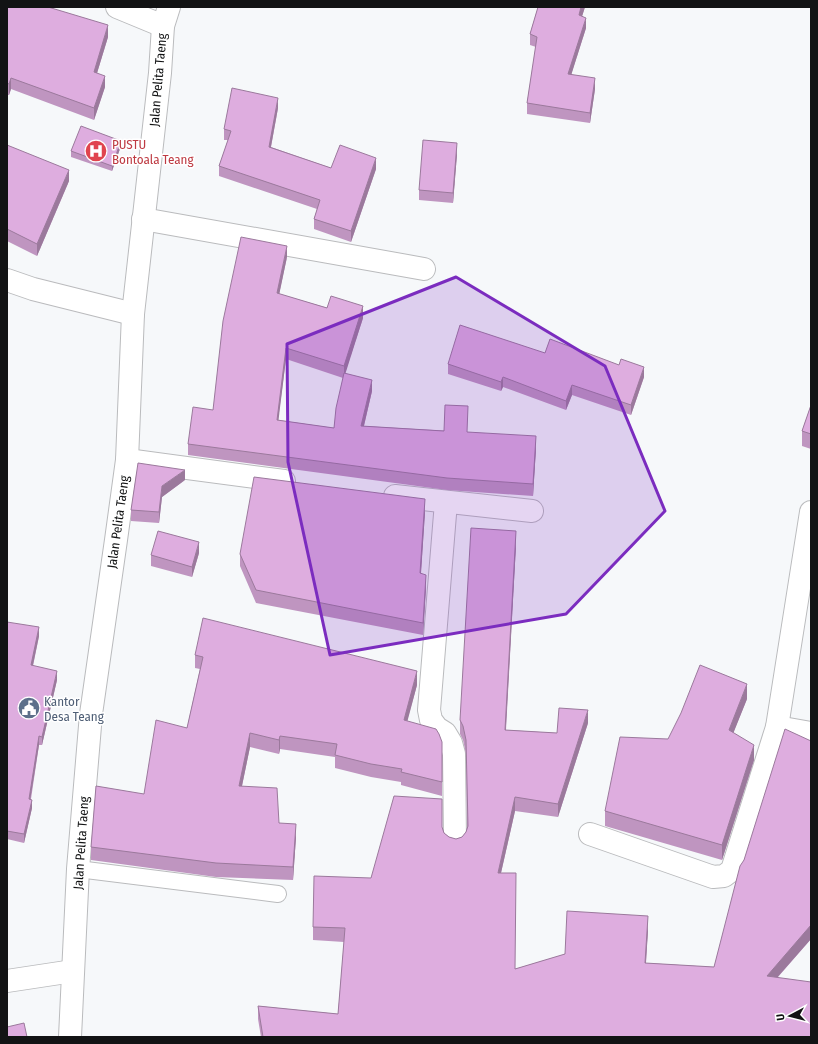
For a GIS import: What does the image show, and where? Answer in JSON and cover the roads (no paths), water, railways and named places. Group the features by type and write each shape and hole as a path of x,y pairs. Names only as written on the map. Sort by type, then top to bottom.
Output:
{"street":[{"path":"117,7 166,17"},
{"name":"Jalan Pelita Taeng","path":"70,1037 78,869 91,714 127,460 133,314 166,17"},
{"path":"143,219 424,269"},
{"path":"7,280 33,289 133,314"},
{"path":"127,460 306,484"},
{"path":"376,493 532,511"},
{"path":"446,502 429,710 431,720 436,728 445,732 451,743 454,754 455,840"},
{"path":"590,834 713,877 724,876 732,870 777,727 811,512"},
{"path":"777,727 811,733"},
{"path":"7,981 73,971"}],"lane":[{"path":"78,869 278,894"}],"place":[{"name":"PUSTU Bontoala Teang","path":"96,151"},
{"name":"Kantor Desa Teang","path":"29,708"}]}
